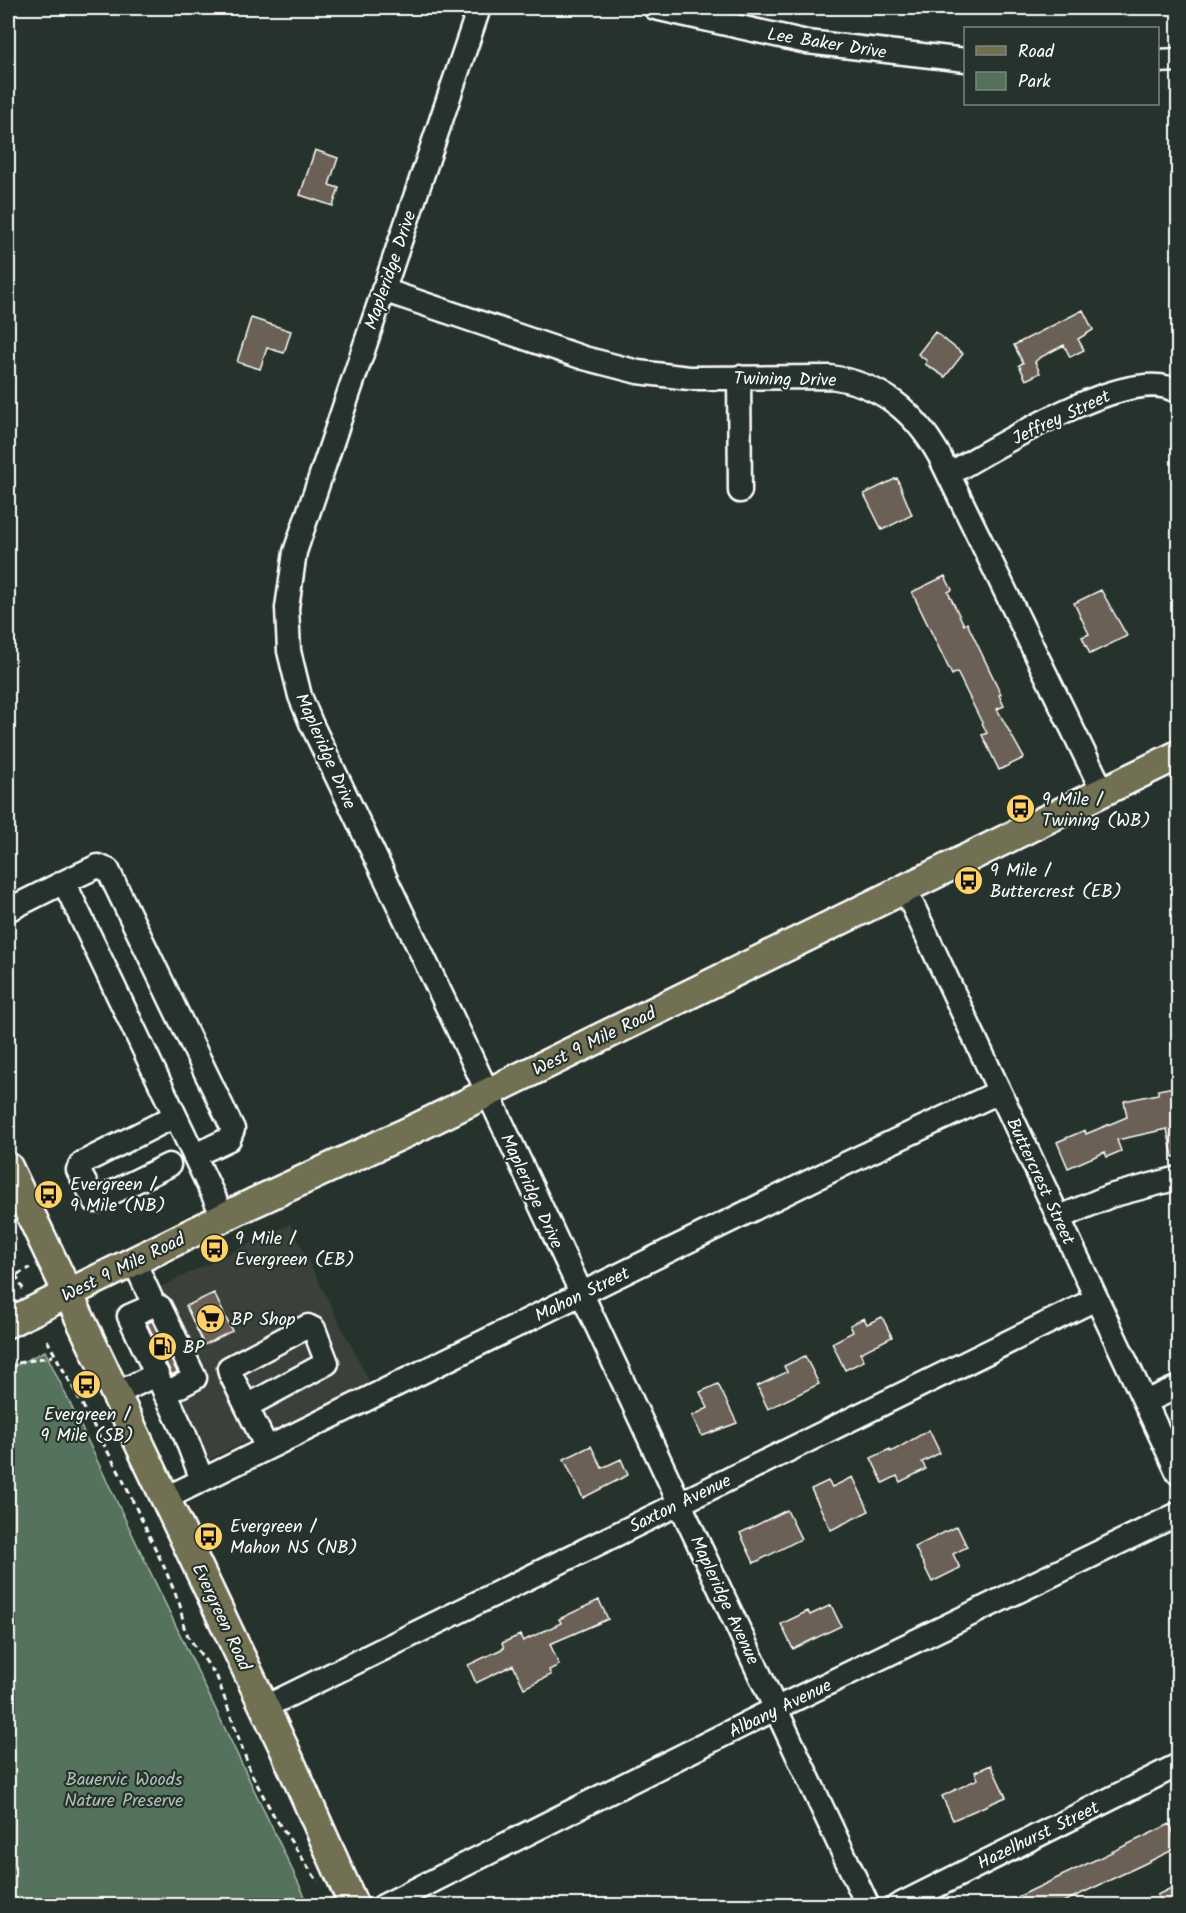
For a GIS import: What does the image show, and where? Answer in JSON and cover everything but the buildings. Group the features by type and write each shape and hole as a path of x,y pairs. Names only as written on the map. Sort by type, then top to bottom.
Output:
{"main road":[{"name":"West 9 Mile Road","path":"8,1323 1179,755"},
{"name":"Evergreen Road","path":"8,1167 265,1707 354,1905"}],"street":[{"name":"Mapleridge Drive","path":"479,8 295,552 287,608 289,651 300,696 311,723 581,1295"},
{"name":"Lee Baker Drive","path":"655,8 807,42 964,60"},
{"path":"1159,61 1179,60"},
{"name":"Twining Drive","path":"383,290 605,364 668,376 830,377 852,381 876,390 899,404 918,422 949,474 1103,792"},
{"path":"739,377 740,491"},
{"name":"Jeffrey Street","path":"949,474 1097,397 1145,386 1172,388 1179,392"},
{"path":"8,910 98,866 108,870 233,1129 229,1139 195,1155"},
{"path":"64,882 224,1218"},
{"name":"Buttercrest Street","path":"905,889 1179,1473"},
{"name":"Mahon Street","path":"166,1498 845,1164 999,1092"},
{"path":"170,1165 95,1201 78,1170 82,1163 175,1116"},
{"path":"1058,1218 1110,1196 1179,1178"},
{"path":"134,1261 154,1305"},
{"name":"Mapleridge Avenue","path":"581,1295 868,1905"},
{"name":"Saxton Avenue","path":"265,1707 1096,1299"},
{"path":"116,1394 161,1384 195,1378 160,1307 154,1305 129,1316 161,1384 185,1435 202,1480"},
{"path":"1145,1401 1179,1387"},
{"path":"247,1406 267,1448"},
{"name":"Albany Avenue","path":"383,1905 775,1709 1179,1514"},
{"name":"Hazelhurst Street","path":"897,1905 1179,1766"}],"path":[{"path":"8,1279 30,1268"},
{"path":"16,1275 23,1289"},
{"path":"47,1340 53,1356 104,1441 125,1484 180,1605 183,1627 217,1677 250,1773 274,1816 321,1887"},
{"path":"8,1365 53,1356"}],"shaded area":[{"path":"290,1224 370,1383 191,1468 113,1310"}],"green space":[{"name":"Bauervic Woods Nature Preserve","path":"45,1351 309,1905 8,1905 8,1369"}],"place":[{"name":"9 Mile / Twining (WB)","path":"1021,809"},
{"name":"9 Mile / Buttercrest (EB)","path":"969,880"},
{"name":"Evergreen / 9 Mile (NB)","path":"49,1194"},
{"name":"9 Mile / Evergreen (EB)","path":"214,1248"},
{"name":"BP Shop","path":"210,1319"},
{"name":"BP","path":"162,1347"},
{"name":"Evergreen / 9 Mile (SB)","path":"87,1385"},
{"name":"Evergreen / Mahon NS (NB)","path":"209,1536"}]}
